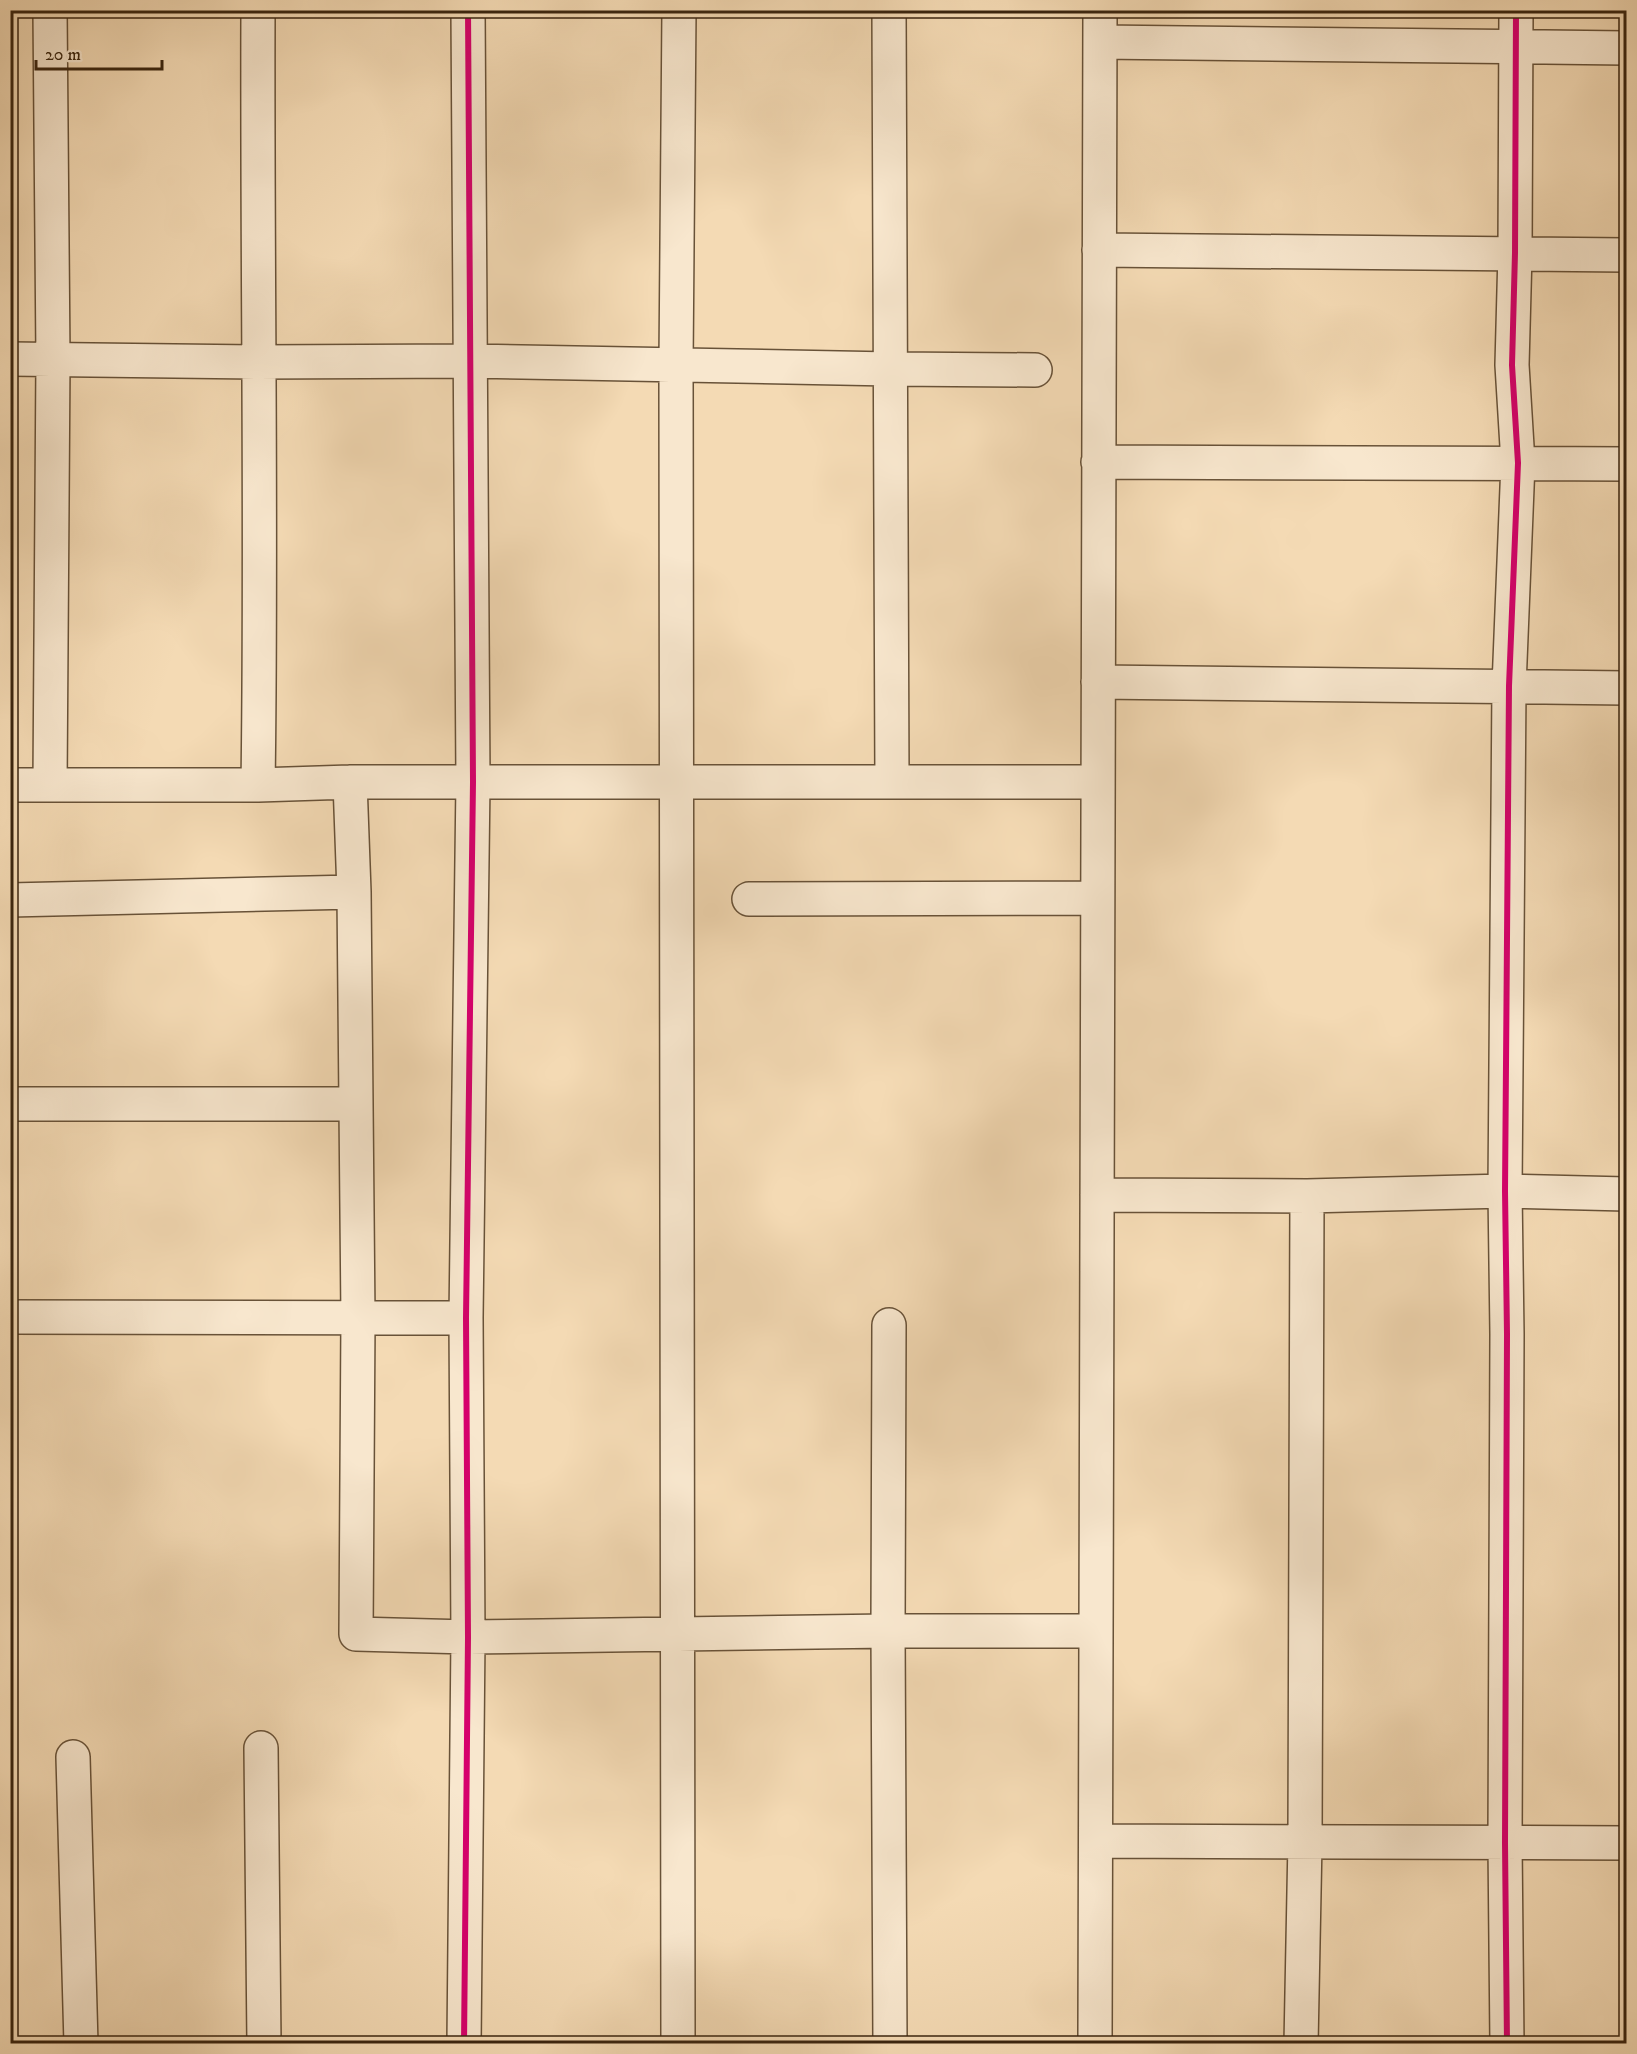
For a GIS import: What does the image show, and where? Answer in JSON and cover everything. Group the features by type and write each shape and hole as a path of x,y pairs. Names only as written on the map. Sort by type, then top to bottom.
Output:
{"street":[{"path":"50,10 53,359 50,785"},
{"path":"258,10 257,362 261,598 258,785"},
{"path":"464,2043 468,1637 466,1318 473,782 468,10"},
{"path":"678,2043 676,364 679,10"},
{"path":"889,10 892,782"},
{"path":"1507,2043 1505,1191 1509,686 1518,463 1512,365 1516,10"},
{"path":"1095,2043 1100,26 1516,46 1626,48"},
{"path":"1099,250 1626,255"},
{"path":"10,359 257,362 470,361 891,369 1035,369"},
{"path":"1098,462 1626,464"},
{"path":"1098,682 1626,688"},
{"path":"10,785 258,785 350,782 1098,782"},
{"path":"350,782 354,892 354,1104 358,1318 356,1634 468,1637 888,1631 1096,1631"},
{"path":"10,900 354,892"},
{"path":"749,899 1097,898"},
{"path":"10,1104 354,1104"},
{"path":"1097,1195 1307,1196 1505,1191 1626,1194"},
{"path":"1301,2043 1305,1842 1307,1196"},
{"path":"10,1317 466,1318"},
{"path":"889,1325 890,2043"},
{"path":"261,1748 264,2043"},
{"path":"73,1757 81,2043"},
{"path":"1096,1841 1626,1843"}],"cycle path":[{"path":"464,2044 468,1637 466,1318 473,782 468,10"},
{"path":"1507,2044 1505,1191 1509,686 1518,463 1512,365 1516,10"}]}
